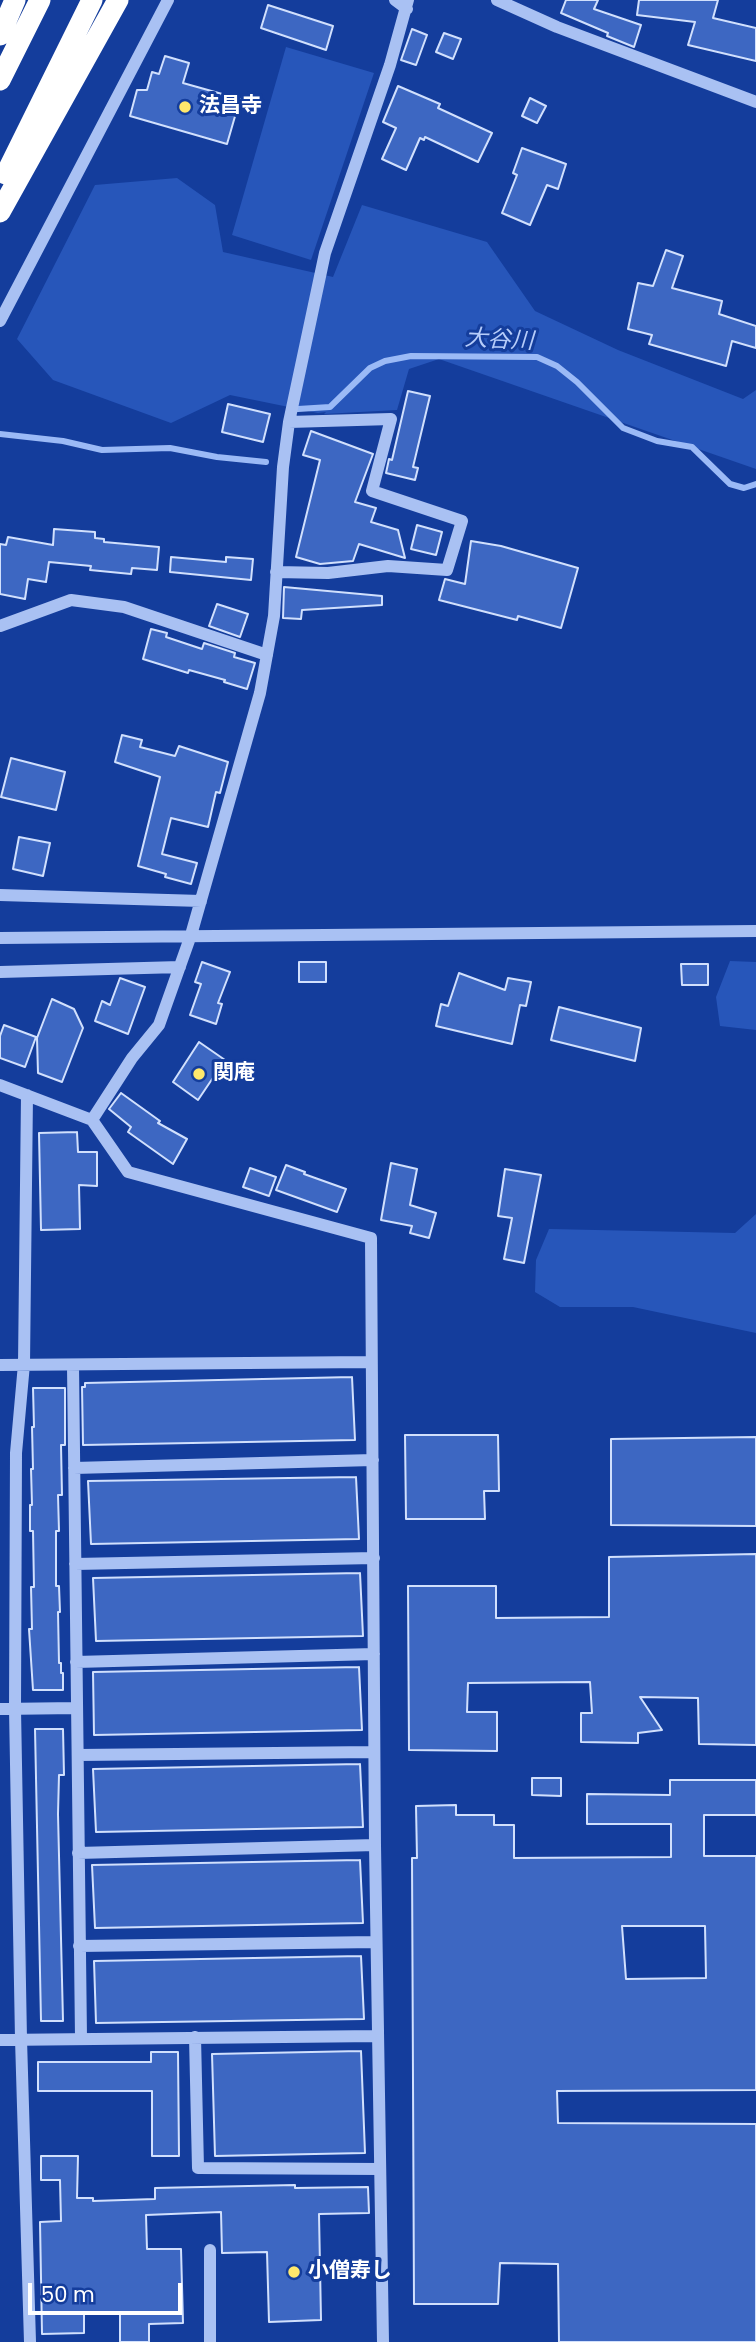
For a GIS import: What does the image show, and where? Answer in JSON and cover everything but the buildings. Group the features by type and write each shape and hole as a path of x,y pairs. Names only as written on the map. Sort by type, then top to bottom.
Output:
{"highway":[{"path":"0,35 15,0"},
{"path":"0,80 40,0"},
{"path":"0,186 92,0"},
{"path":"0,212 118,0"}],"street":[{"path":"0,321 168,0"},
{"path":"92,1121 132,1058 159,1025 191,935 260,693 274,616 283,467 289,422 325,253 390,65 407,5 395,0"},
{"path":"498,0 556,27 756,102"},
{"path":"276,572 328,573 388,566 447,570 462,521 372,491 391,419 289,422"},
{"path":"0,625 71,600 124,607 267,654"},
{"path":"0,895 201,901"},
{"path":"0,938 756,931"},
{"path":"0,972 180,967"},
{"path":"0,1085 92,1121 128,1172 371,1238 377,2036 383,2342"},
{"path":"27,1095 24,1364 16,1453 15,1709 20,2039 30,2342"},
{"path":"0,1364 73,1366 372,1362"},
{"path":"73,1366 80,2038"},
{"path":"74,1468 373,1460"},
{"path":"75,1564 373,1558"},
{"path":"76,1662 374,1654"},
{"path":"0,1709 77,1708"},
{"path":"78,1755 374,1752"},
{"path":"78,1853 375,1845"},
{"path":"79,1946 376,1942"},
{"path":"0,2040 377,2036"},
{"path":"195,2037 198,2168 380,2169"},
{"path":"210,2250 210,2342"}],"shaded area":[{"path":"286,47 374,73 311,260 232,235"},
{"path":"177,178 215,205 223,252 333,277 362,205 487,242 535,311 618,350 743,399 756,390 756,469 439,359 409,369 397,410 324,414 326,412 318,413 230,395 171,423 53,380 17,339 95,185"},
{"path":"730,961 756,962 756,1030 720,1026 716,997"},
{"path":"756,1214 756,1333 633,1307 560,1307 535,1292 536,1260 549,1229 735,1233"}],"waterway":[{"name":"大谷川","path":"298,409 330,407 370,368 385,361 411,356 537,357 557,366 577,382 623,428 657,441 692,447 730,484 744,488 756,484"},
{"name":"大谷川","path":"0,434 63,441 102,450 170,448 217,457 266,462"}],"place":[{"name":"法昌寺","path":"185,107"},
{"name":"関庵","path":"199,1074"},
{"name":"小僧寿し","path":"294,2272"}]}
